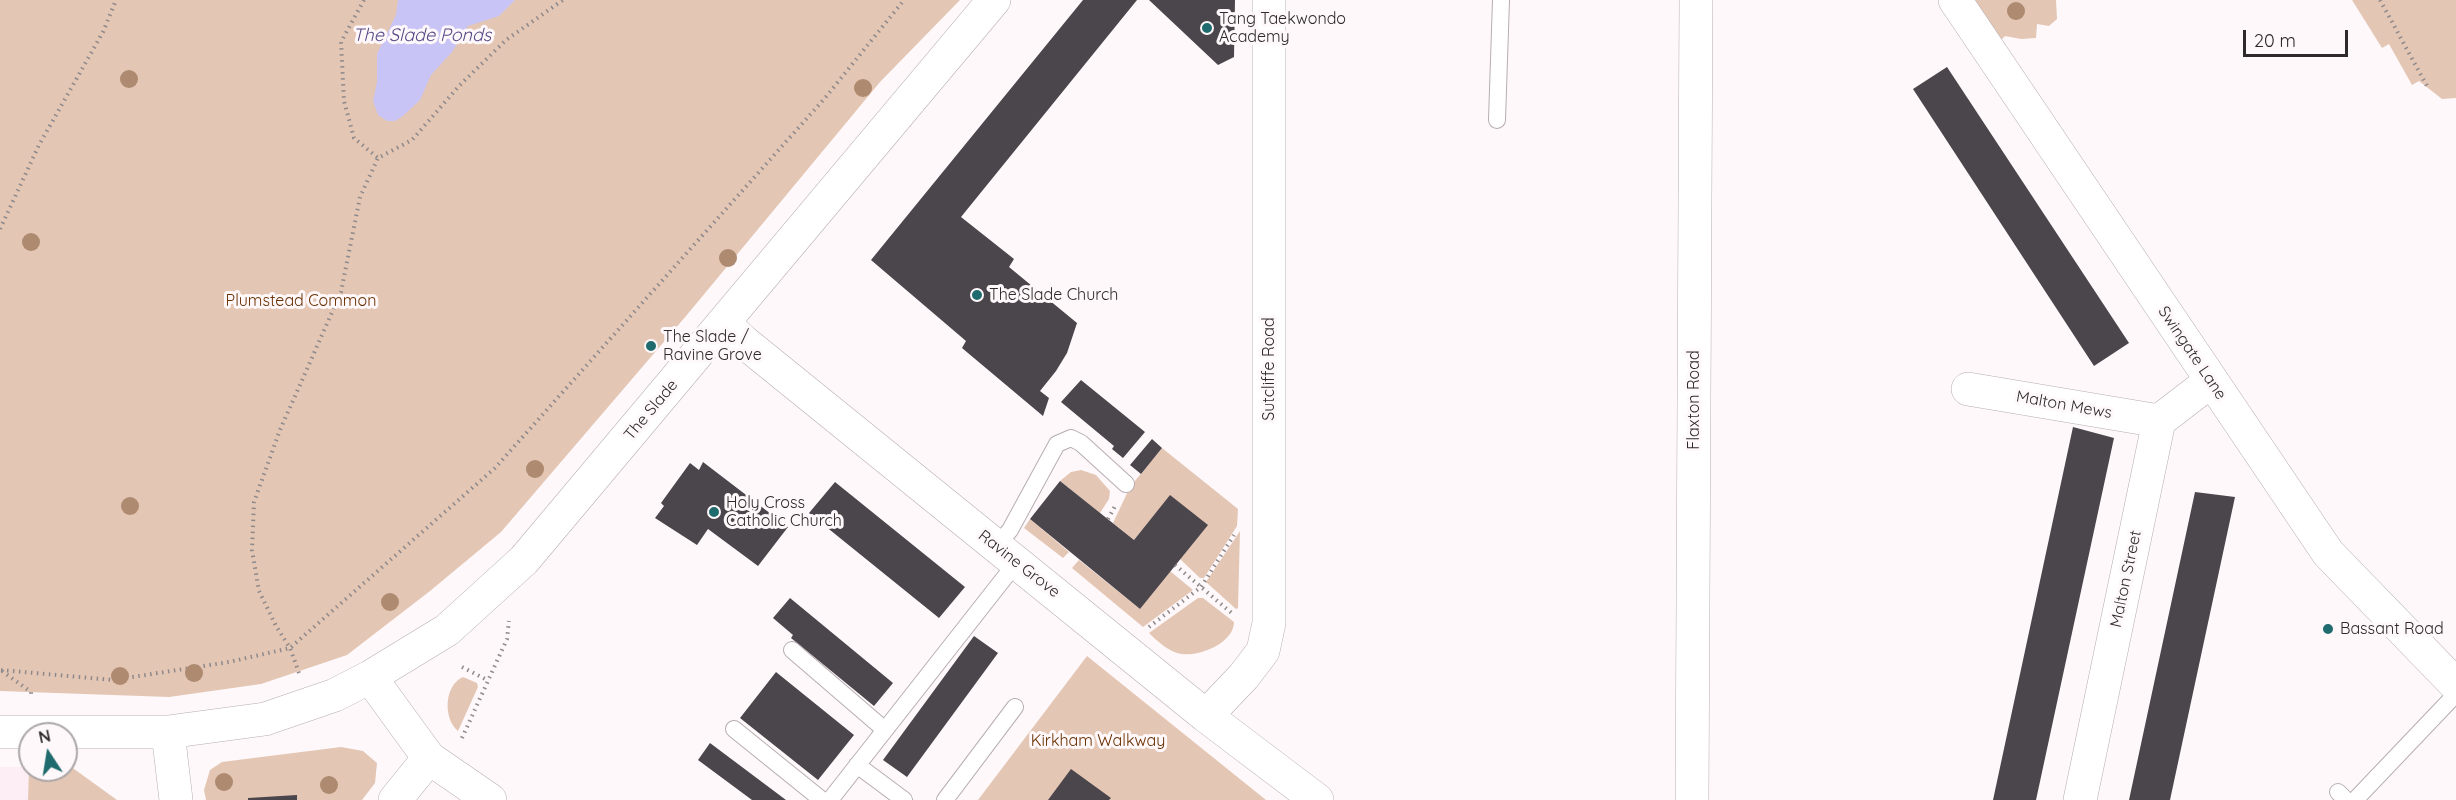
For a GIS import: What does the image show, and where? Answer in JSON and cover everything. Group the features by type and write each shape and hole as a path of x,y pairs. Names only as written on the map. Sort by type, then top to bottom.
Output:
{"street":[{"name":"The Slade","path":"0,732 168,732 265,719 334,695 370,677 447,630 524,560 994,0"},
{"name":"Sutcliffe Road","path":"1206,716 1244,676 1263,651 1269,624 1269,0"},
{"name":"Flaxton Road","path":"1692,800 1696,0"},
{"name":"Swingate Lane","path":"1955,0 2328,553 2456,685"},
{"name":"Ravine Grove","path":"724,323 744,342 1206,716 1317,800"},
{"path":"2159,422 2211,381"},
{"name":"Malton Mews","path":"1968,389 2159,422"},
{"name":"Malton Street","path":"2080,800 2159,422"},
{"path":"370,677 429,758 490,800"},
{"path":"168,732 176,800"},
{"path":"395,800 429,758"}],"lane":[{"path":"1497,120 1501,0"},
{"path":"830,800 885,730 1006,555 1010,530 1052,452 1062,440 1071,438 1081,442 1126,484"},
{"path":"792,650 885,730"},
{"path":"2355,800 2456,694"},
{"path":"945,800 1016,707"},
{"path":"734,729 822,800"},
{"path":"857,765 904,800"}],"path":[{"path":"0,229 39,145 103,32 116,0"},
{"path":"364,0 341,42 344,101 354,138 378,158"},
{"path":"293,658 290,648 259,591 252,550 254,502 280,430 341,291 360,197 378,158 412,140 459,86 506,40 563,0"},
{"path":"1,670 113,680 229,662 290,648 495,468 825,98 904,0"},
{"path":"2380,0 2427,86"},
{"path":"1141,633 1201,587 1235,534"},
{"path":"1175,565 1236,616"},
{"path":"460,741 507,639 509,621"},
{"path":"462,667 487,680"}],"shaded area":[{"path":"0,767 18,767 18,782 29,782 28,800 0,800"}],"green space":[{"name":"Plumstead Common","path":"0,0 960,0 880,82 686,316 501,532 347,655 261,684 169,697 0,691"},
{"path":"1970,0 2056,0 2057,19 2049,26 2037,24 2036,38 2021,39 2005,36 1999,42"},
{"path":"2352,0 2456,0 2456,98 2442,99 2419,81 2412,85 2389,44 2382,48"},
{"path":"1162,448 1238,509 1237,526 1204,578 1200,578 1180,559 1207,525 1170,496 1134,540 1113,523 1130,487"},
{"path":"1081,470 1096,475 1110,491 1109,499 1100,513 1060,481 1071,472"},
{"path":"1030,519 1069,552 1063,558 1024,528"},
{"path":"1240,531 1238,608 1236,609 1206,582"},
{"path":"1079,560 1140,609 1170,571 1193,590 1143,627 1072,568"},
{"path":"1198,598 1203,598 1234,622 1228,637 1221,643 1203,652 1177,653 1169,650 1149,633"},
{"name":"Kirkham Walkway","path":"1087,656 1266,800 978,800"},
{"path":"463,677 477,683 478,687 458,731 450,719 448,702 452,687"},
{"path":"341,747 363,751 377,763 375,783 362,800 206,800 204,790 210,770 222,762"},
{"path":"78,772 117,800 28,800 29,782 78,782"}],"water":[{"name":"The Slade Ponds","path":"398,0 515,0 499,16 468,26 452,52 431,75 420,100 403,116 395,121 387,121 378,115 373,101 377,82 377,54 396,15"}],"building":[{"name":"The Slade Church","path":"1083,0 1137,0 961,217 1014,259 1009,267 1077,323 1067,353 1040,391 1049,398 1043,416 962,348 966,341 871,260"},
{"name":"Tang Taekwondo Academy","path":"1149,0 1235,0 1234,57 1218,65"},
{"path":"1947,67 2129,343 2094,366 1913,89"},
{"path":"1081,380 1145,432 1123,458 1112,449 1114,446 1061,402"},
{"path":"2073,427 2114,438 2036,800 1993,800"},
{"path":"1152,439 1162,448 1141,474 1130,465"},
{"name":"Holy Cross Catholic Church","path":"703,462 788,527 758,566 708,529 697,545 655,518 664,506 661,503 690,463 699,470"},
{"path":"1060,481 1134,540 1170,495 1208,525 1140,609 1030,519"},
{"path":"835,482 965,587 939,618 809,513"},
{"path":"2195,492 2235,497 2170,800 2129,800"},
{"path":"790,598 893,683 874,706 791,638 793,635 773,618"},
{"path":"974,636 998,653 907,777 883,760"},
{"path":"776,672 854,735 818,780 740,718"},
{"path":"710,743 786,800 752,800 698,760"},
{"path":"1071,769 1111,798 1109,800 1048,800"},
{"path":"297,795 297,800 248,800 248,798"}],"place":[{"name":"Tang Taekwondo Academy","path":"1207,28"},
{"name":"The Slade Church","path":"977,295"},
{"name":"The Slade / Ravine Grove","path":"651,346"},
{"name":"Holy Cross Catholic Church","path":"714,512"},
{"name":"Bassant Road","path":"2328,629"}]}
